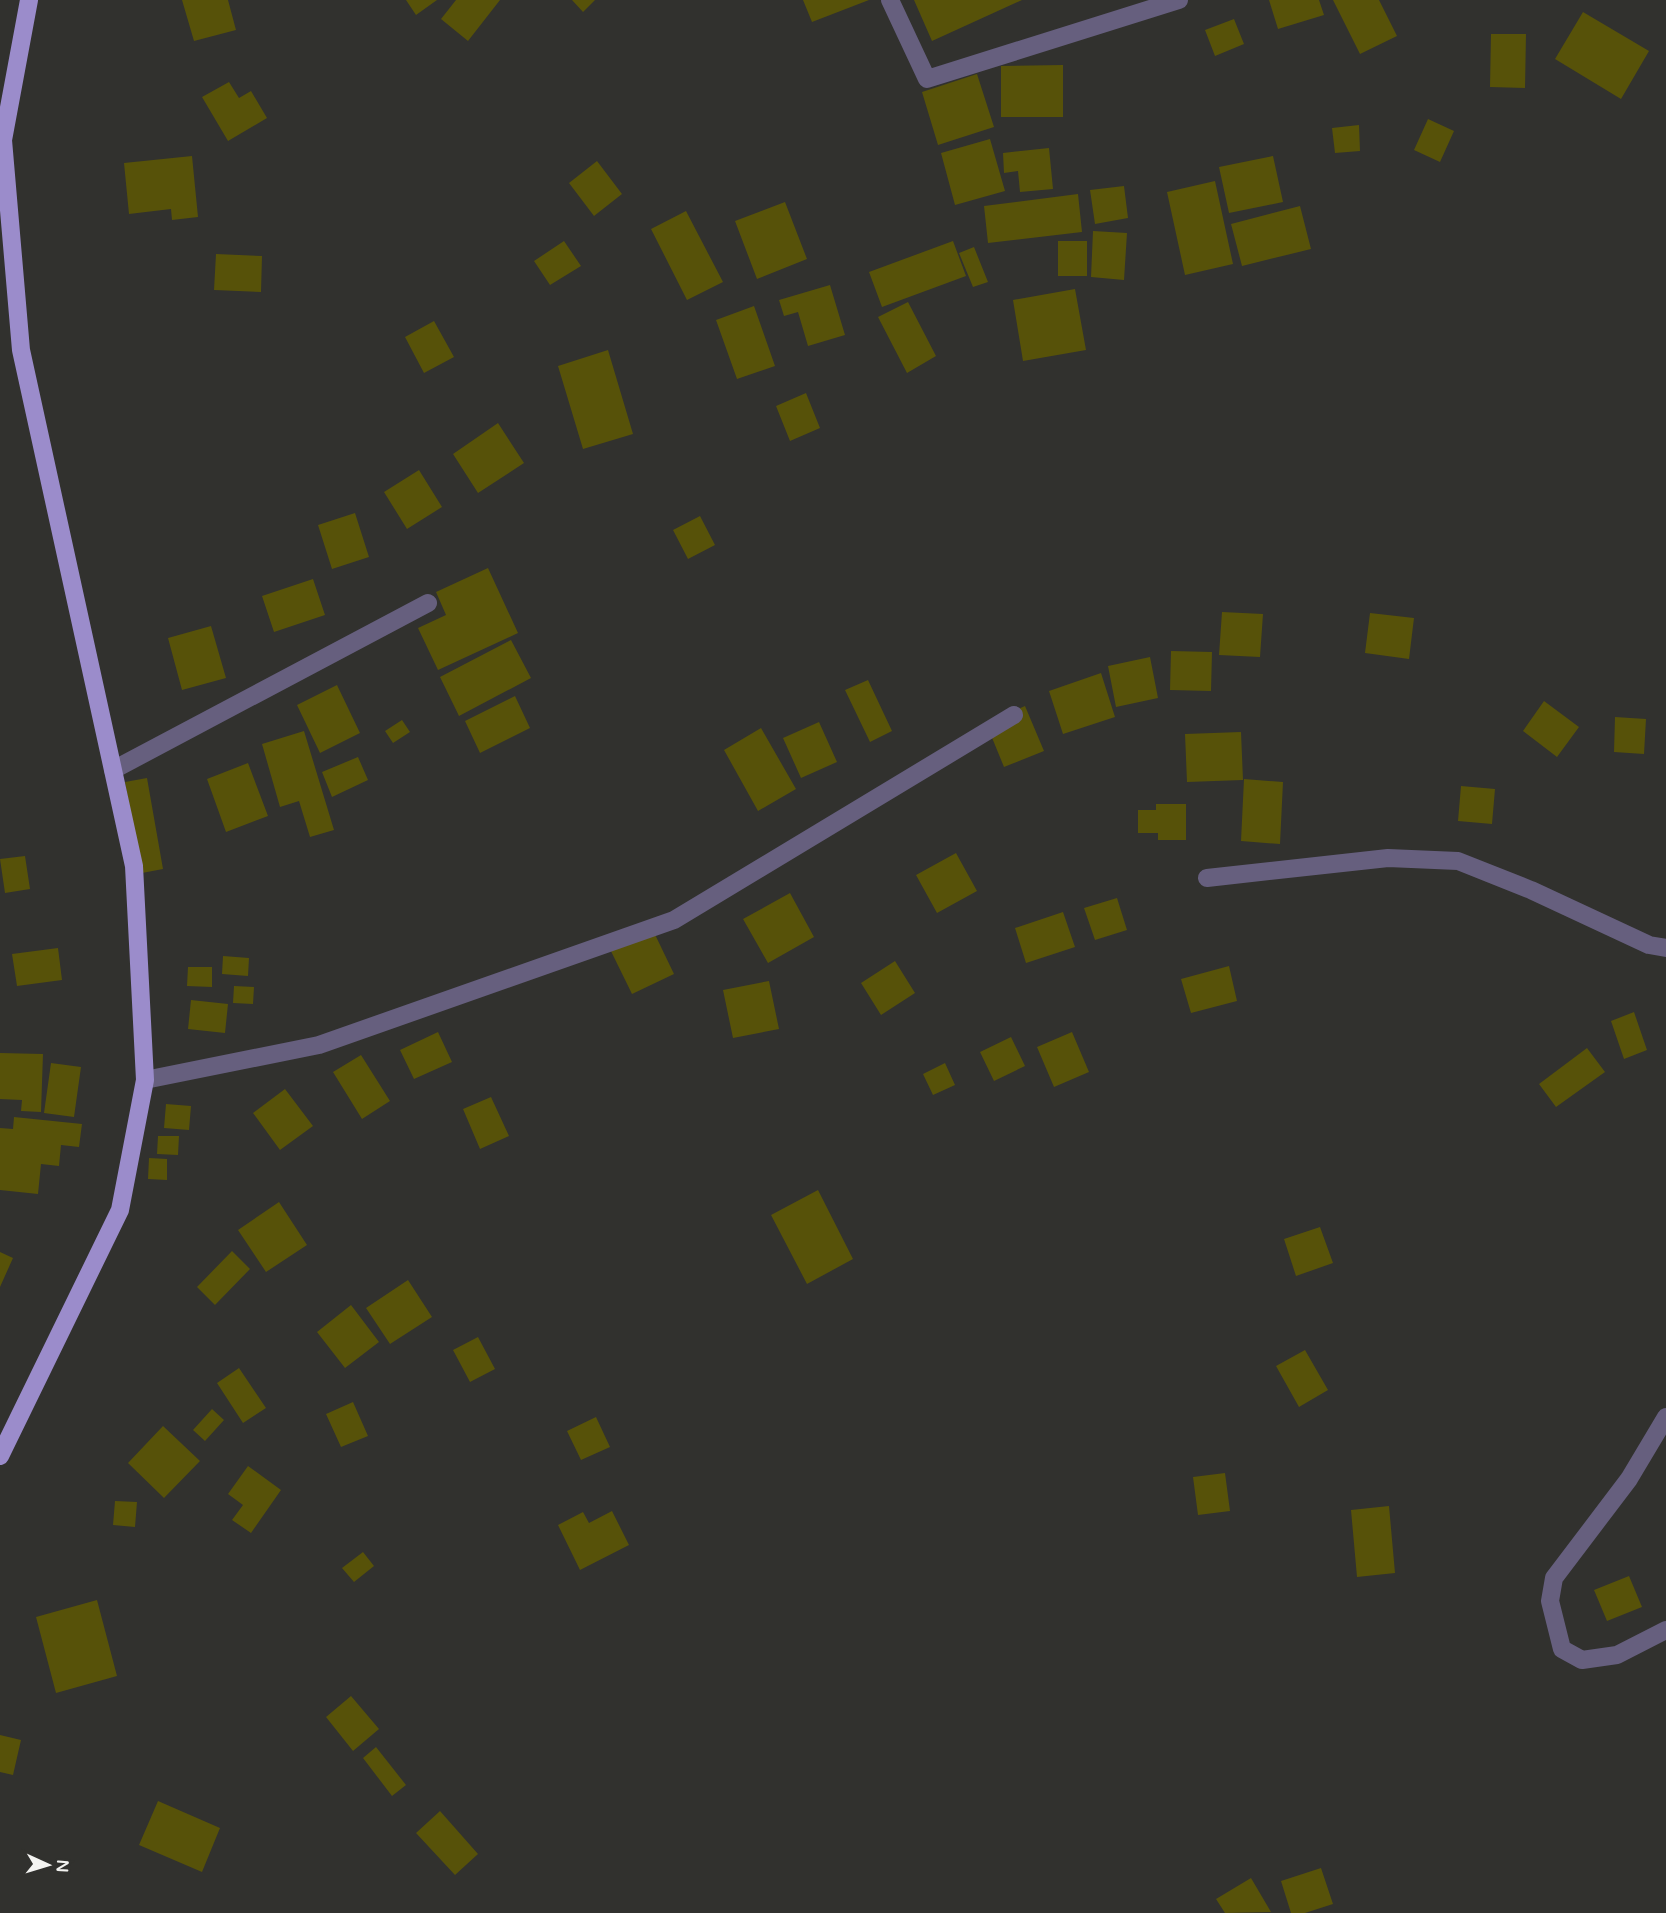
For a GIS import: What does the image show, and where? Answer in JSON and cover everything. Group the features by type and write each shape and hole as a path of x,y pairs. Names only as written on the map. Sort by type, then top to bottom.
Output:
{"main road":[{"path":"0,1456 120,1210 145,1080 134,866 21,350 3,140 29,0"}],"street":[{"path":"890,0 927,79 1179,0"},
{"path":"113,770 428,603"},
{"path":"145,1080 319,1045 674,920 1014,715"},
{"path":"1207,878 1388,858 1458,861 1531,890 1649,945 1666,948"},
{"path":"1666,1417 1629,1479 1554,1578 1550,1601 1562,1649 1582,1660 1617,1655 1666,1630"}],"building":[{"path":"182,0 228,0 236,30 194,41"},
{"path":"406,0 437,0 416,15"},
{"path":"456,0 500,0 468,41 441,19"},
{"path":"572,0 595,0 583,12"},
{"path":"803,0 869,0 812,22"},
{"path":"914,0 1022,0 932,41"},
{"path":"1269,0 1319,0 1324,15 1278,29"},
{"path":"1333,0 1379,0 1397,36 1360,54"},
{"path":"1583,12 1649,51 1621,99 1555,59"},
{"path":"1234,19 1244,44 1215,56 1205,30"},
{"path":"1491,34 1526,34 1525,88 1490,87"},
{"path":"1063,65 1063,117 1001,117 1001,66"},
{"path":"977,74 994,127 938,145 922,92"},
{"path":"229,82 239,98 251,91 267,118 228,141 202,97"},
{"path":"1428,119 1454,131 1440,162 1414,150"},
{"path":"1359,125 1360,151 1335,153 1332,128"},
{"path":"990,139 1005,191 955,205 941,153"},
{"path":"1049,148 1053,189 1020,192 1018,171 1004,173 1003,153"},
{"path":"192,156 198,217 172,220 171,209 129,214 124,163"},
{"path":"1273,156 1283,202 1229,213 1219,167"},
{"path":"597,161 622,194 594,216 569,183"},
{"path":"1215,181 1233,264 1185,275 1167,192"},
{"path":"1124,186 1128,218 1095,224 1090,190"},
{"path":"1078,194 1082,232 988,243 984,206"},
{"path":"785,202 807,259 757,279 735,221"},
{"path":"1300,206 1311,249 1242,266 1231,224"},
{"path":"686,211 723,282 687,300 651,229"},
{"path":"1093,231 1127,233 1124,280 1091,277"},
{"path":"564,241 581,266 550,285 534,261"},
{"path":"953,241 966,276 882,307 869,272"},
{"path":"1058,241 1087,241 1087,276 1058,276"},
{"path":"974,247 988,282 973,287 959,253"},
{"path":"216,254 262,256 261,292 214,290"},
{"path":"830,285 845,335 808,346 798,312 784,316 779,300"},
{"path":"1075,289 1086,350 1023,361 1013,300"},
{"path":"908,302 936,356 907,373 878,317"},
{"path":"754,306 775,366 737,379 716,320"},
{"path":"434,321 454,357 424,373 405,337"},
{"path":"608,350 633,434 583,449 558,366"},
{"path":"806,393 820,428 790,441 776,406"},
{"path":"498,423 524,463 478,493 453,454"},
{"path":"419,470 442,507 407,529 384,492"},
{"path":"355,513 369,557 332,569 318,525"},
{"path":"700,516 715,545 688,559 673,530"},
{"path":"488,568 518,633 438,670 418,628 446,615 436,592"},
{"path":"313,579 325,615 274,632 262,596"},
{"path":"1222,612 1263,614 1260,657 1219,655"},
{"path":"1370,613 1414,618 1409,659 1365,653"},
{"path":"211,626 226,678 182,690 168,638"},
{"path":"511,640 531,678 459,716 440,677"},
{"path":"1171,651 1212,652 1211,691 1170,690"},
{"path":"1150,657 1158,698 1116,707 1108,666"},
{"path":"1101,673 1115,717 1063,734 1049,691"},
{"path":"868,680 892,731 870,742 845,690"},
{"path":"337,685 360,733 320,753 297,705"},
{"path":"515,696 530,728 480,753 465,721"},
{"path":"1544,701 1579,727 1557,757 1523,731"},
{"path":"1025,706 1044,751 1004,767 986,723"},
{"path":"1615,717 1646,719 1644,754 1614,752"},
{"path":"402,720 410,732 393,743 385,731"},
{"path":"819,722 837,762 801,778 783,738"},
{"path":"761,728 796,789 758,811 724,750"},
{"path":"304,731 334,830 310,837 299,801 280,807 262,744"},
{"path":"1241,732 1243,780 1187,782 1185,734"},
{"path":"358,757 368,780 332,797 322,772"},
{"path":"248,763 268,816 226,832 207,779"},
{"path":"147,778 163,869 142,873 125,782"},
{"path":"1244,779 1283,782 1280,844 1241,841"},
{"path":"1461,786 1495,789 1492,824 1458,821"},
{"path":"1156,804 1186,804 1186,840 1158,840 1158,833 1138,833 1138,810 1156,810"},
{"path":"956,853 977,891 937,913 916,875"},
{"path":"25,856 30,889 5,893 0,859"},
{"path":"790,893 814,937 768,963 743,919"},
{"path":"1117,898 1127,930 1095,940 1084,908"},
{"path":"1063,912 1075,947 1026,963 1015,928"},
{"path":"649,922 674,974 632,994 607,943"},
{"path":"58,948 62,980 17,986 12,954"},
{"path":"223,956 249,958 248,976 222,974"},
{"path":"895,961 915,993 881,1015 861,983"},
{"path":"1229,966 1237,1001 1191,1013 1181,979"},
{"path":"188,967 212,967 212,987 187,986"},
{"path":"769,981 779,1029 733,1038 723,990"},
{"path":"234,986 254,987 253,1004 233,1003"},
{"path":"191,1000 228,1004 225,1033 188,1029"},
{"path":"1634,1012 1647,1050 1624,1059 1611,1021"},
{"path":"438,1032 452,1062 414,1079 400,1050"},
{"path":"1072,1032 1089,1072 1054,1087 1037,1047"},
{"path":"1011,1037 1025,1066 994,1081 980,1052"},
{"path":"1587,1048 1605,1072 1556,1107 1539,1084"},
{"path":"0,1053 43,1054 41,1112 21,1111 22,1100 0,1099"},
{"path":"361,1055 390,1101 362,1119 333,1072"},
{"path":"51,1063 81,1067 74,1117 44,1113"},
{"path":"945,1063 955,1085 933,1095 923,1074"},
{"path":"285,1089 313,1126 280,1150 253,1113"},
{"path":"491,1097 509,1136 480,1149 463,1109"},
{"path":"166,1104 191,1106 189,1130 164,1128"},
{"path":"14,1117 82,1124 79,1147 61,1145 59,1166 41,1164 38,1194 0,1190 0,1128 13,1129"},
{"path":"158,1136 179,1136 178,1155 157,1154"},
{"path":"149,1158 167,1159 167,1180 148,1179"},
{"path":"818,1190 853,1259 807,1284 771,1215"},
{"path":"279,1202 307,1245 266,1272 238,1230"},
{"path":"1320,1227 1333,1263 1296,1276 1284,1239"},
{"path":"232,1251 250,1269 215,1305 197,1287"},
{"path":"0,1252 13,1258 0,1287"},
{"path":"408,1280 432,1317 390,1344 366,1308"},
{"path":"351,1305 379,1342 345,1368 317,1332"},
{"path":"478,1337 495,1369 470,1382 453,1350"},
{"path":"1305,1350 1328,1390 1299,1407 1276,1366"},
{"path":"239,1368 266,1408 243,1423 217,1383"},
{"path":"353,1402 368,1436 341,1447 326,1414"},
{"path":"212,1409 224,1420 205,1441 193,1430"},
{"path":"596,1417 610,1447 581,1460 567,1431"},
{"path":"163,1426 200,1461 164,1498 128,1463"},
{"path":"248,1466 281,1490 251,1533 232,1520 243,1505 228,1494"},
{"path":"1225,1473 1230,1511 1198,1515 1193,1477"},
{"path":"115,1501 137,1502 135,1527 113,1525"},
{"path":"1389,1506 1395,1573 1357,1577 1351,1510"},
{"path":"612,1511 629,1545 580,1570 558,1525 583,1512 589,1523"},
{"path":"363,1552 374,1566 354,1582 342,1568"},
{"path":"1629,1576 1642,1607 1607,1621 1594,1590"},
{"path":"97,1600 117,1676 56,1693 36,1617"},
{"path":"351,1696 379,1729 353,1751 326,1717"},
{"path":"0,1735 21,1740 13,1775 0,1772"},
{"path":"376,1747 406,1785 392,1796 363,1758"},
{"path":"158,1801 220,1828 202,1872 139,1845"},
{"path":"440,1811 478,1854 455,1875 416,1833"},
{"path":"1321,1868 1333,1904 1305,1913 1291,1913 1281,1881"},
{"path":"1251,1878 1271,1912 1225,1913 1216,1899"}]}
